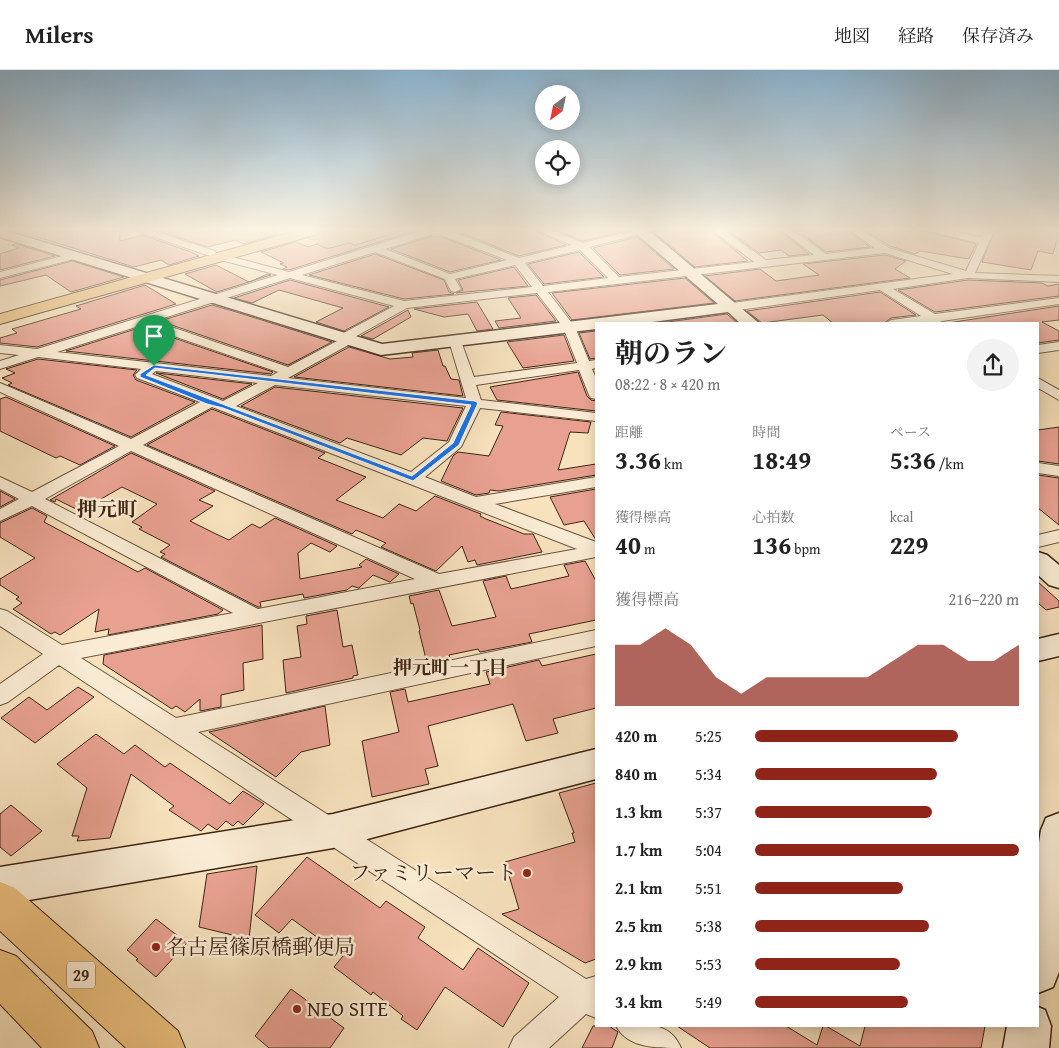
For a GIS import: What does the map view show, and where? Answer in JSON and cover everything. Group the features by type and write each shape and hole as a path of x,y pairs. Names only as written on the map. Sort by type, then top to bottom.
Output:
{"main road":[{"path":"0,311 144,275"},
{"path":"0,319 139,276"},
{"name":"29","path":"0,902 161,1048"},
{"path":"0,972 75,1048"}],"street":[{"path":"135,275 381,350 595,324"},
{"path":"0,365 290,275 404,305 669,275"},
{"path":"441,275 449,278 463,275"},
{"path":"528,275 569,327 591,365 595,389"},
{"path":"611,275 617,281"},
{"path":"694,275 750,322"},
{"path":"610,322 882,288 969,275 1059,279"},
{"path":"449,278 460,299"},
{"path":"882,288 937,321"},
{"path":"922,322 1059,301"},
{"path":"225,406 290,372 404,305"},
{"path":"142,321 290,372"},
{"path":"413,479 456,444 475,403 455,341"},
{"path":"1039,349 1059,346"},
{"path":"0,349 595,417"},
{"path":"469,382 591,365"},
{"path":"154,366 142,375 209,403 225,406 595,550"},
{"path":"1039,383 1059,395"},
{"path":"0,388 439,582"},
{"path":"1039,398 1059,395"},
{"path":"0,516 209,403"},
{"path":"1039,468 1059,471"},
{"path":"0,482 257,617"},
{"path":"475,503 595,482"},
{"path":"1039,541 1059,536"},
{"path":"0,696 59,654 439,582 595,550"},
{"path":"1039,562 1059,579"},
{"path":"0,616 592,996 525,1048"},
{"path":"174,728 595,638"},
{"path":"1039,650 1059,645"},
{"path":"0,886 333,831 595,764"},
{"path":"1039,964 1054,840"},
{"path":"634,1027 665,1048"},
{"path":"1026,1048 1029,1027"}],"building":[{"path":"20,275 116,275 124,277 71,292 46,275 0,286 0,280"},
{"path":"186,275 235,275 249,282 217,292"},
{"path":"267,275 271,275 250,282"},
{"path":"309,275 430,275 444,280 449,292 454,294 404,299"},
{"path":"481,275 520,275 528,286 456,293 463,290 458,280"},
{"path":"537,275 602,275 604,277 544,284"},
{"path":"768,275 776,281 819,275 904,275 910,278 735,301 705,276"},
{"path":"685,278 714,303 572,320 552,293"},
{"path":"290,280 389,307 344,331 316,322 343,308 279,290 252,303 234,298"},
{"path":"968,280 1042,283 1048,286 1059,284 1059,296 935,312 898,290"},
{"path":"145,285 176,304 37,347 0,343 0,338 17,333 12,329 81,309 76,306"},
{"path":"880,292 916,315 891,318 886,322 832,322 823,315 761,322 747,311"},
{"path":"536,295 556,321 499,328 495,321 521,318 508,298"},
{"path":"477,302 493,329 477,331 468,314 444,317 414,309"},
{"path":"212,305 332,342 288,365 160,321"},
{"path":"1059,306 1059,320 1042,322 1059,331 1059,340 1039,343 1039,322 954,322"},
{"path":"408,310 411,317 373,339 361,336"},
{"path":"727,314 736,322 668,322"},
{"path":"142,327 273,372 271,374 66,351"},
{"path":"595,331 595,358 590,359 579,333"},
{"path":"564,335 574,361 523,368 507,342"},
{"path":"349,347 390,359 413,357 412,353 438,350 443,366 445,366 451,379 459,380 463,396 294,377"},
{"path":"38,359 137,370 133,375 136,380 195,402 131,437 8,385 12,383 2,378 15,373 6,369"},
{"path":"578,372 587,396 595,401 595,411 497,400 490,387"},
{"path":"157,373 252,384 223,399"},
{"path":"275,387 463,408 447,441 423,438 401,455 347,438 340,443 241,406"},
{"path":"6,397 115,446 80,465 60,456 56,458 0,431 0,399"},
{"path":"212,409 325,453 318,458 366,477 336,500 383,518 399,504 416,511 435,496 481,514 480,516 486,519 524,534 533,534 542,552 477,565 475,560 468,562 462,546 436,571 381,547 386,543 356,530 352,534 147,445"},
{"path":"501,412 591,422 588,433 570,432 558,470 595,464 595,475 499,491 490,490 489,493 476,495 441,481 453,456 458,452 489,456 503,426 495,425"},
{"path":"1059,427 1059,464 1039,461 1039,430"},
{"path":"131,453 215,491 199,500 213,506 190,521 229,540 252,524 260,528 275,518 337,546 330,552 311,543 298,553 300,579 362,567 359,565 366,559 399,574 390,582 373,575 359,588 352,586 347,590 304,598 303,594 260,602 261,607 258,607 161,557 165,554 160,552 170,545 139,529 142,527 132,522 157,504 122,487 80,511 56,499 55,502 50,500"},
{"path":"1039,475 1059,478 1059,525 1039,509"},
{"path":"595,489 595,538 584,521 564,525 550,497"},
{"path":"0,491 15,499 0,507"},
{"path":"32,508 47,516 44,522 138,572 145,568 223,610 218,614 108,635 109,629 95,632 99,609 60,635 55,632 51,634 13,609 22,603 16,599 19,597 0,585 0,579 35,558 0,537 0,523"},
{"path":"585,561 595,579 595,620 529,634 532,642 480,652 478,649 449,655 450,659 427,663 413,603 411,604 409,596 439,590 452,626 496,617 483,581 506,576 511,589 569,576 564,565"},
{"path":"1039,583 1059,601 1059,607 1046,610 1039,604"},
{"path":"337,610 343,647 352,645 358,675 353,676 353,678 286,693 283,660 301,657 297,626 307,624 306,616"},
{"path":"262,625 263,659 243,663 244,690 221,695 221,707 200,711 200,699 185,712 176,706 172,709 103,664 104,655"},
{"path":"595,654 595,708 553,719 558,733 526,741 513,704 428,726 438,766 425,769 429,784 372,797 362,741 399,732 390,692 405,689 408,702 490,684 486,672 539,660 542,666"},
{"path":"78,687 94,697 35,743 1,718 29,697 47,710"},
{"path":"325,706 330,745 301,752 276,777 209,732"},
{"path":"96,734 124,754 135,745 165,767 170,763 230,804 243,791 264,804 243,825 238,821 233,826 226,821 217,830 208,824 201,831 169,810 174,806 131,774 110,838 77,841 79,836 72,836 87,788 57,764"},
{"path":"595,783 595,959 585,963 502,914 519,909 505,862 575,842 572,833 574,833 559,793"},
{"path":"11,805 42,831 11,856 0,847 0,814"},
{"path":"307,857 380,908 386,901 425,927 418,938 463,970 478,948 529,983 503,1027 445,987 417,1030 401,1019 403,1016 373,992 371,995 334,967 343,956 292,919 279,933 255,915"},
{"path":"257,866 249,939 199,927 207,874"},
{"path":"156,919 187,943 156,977 127,950"},
{"name":"NEO SITE","path":"291,989 344,1028 330,1048 269,1048 255,1036"},
{"path":"593,1026 610,1027 618,1032 612,1048 582,1048"},
{"path":"678,1027 788,1027 817,1045 823,1027 828,1027 860,1046 865,1027 985,1027 981,1048 710,1048"}],"place":[{"name":"ファミリーマート","path":"527,873"},
{"name":"名古屋篠原橋郵便局","path":"156,947"},
{"name":"NEO SITE","path":"297,1009"}],"district":[{"name":"押元町","path":"107,509"},
{"name":"押元町一丁目","path":"450,667"}],"route":[{"path":"154,366 475,403 456,444 413,479 225,406 209,403 142,375 154,366"}]}
